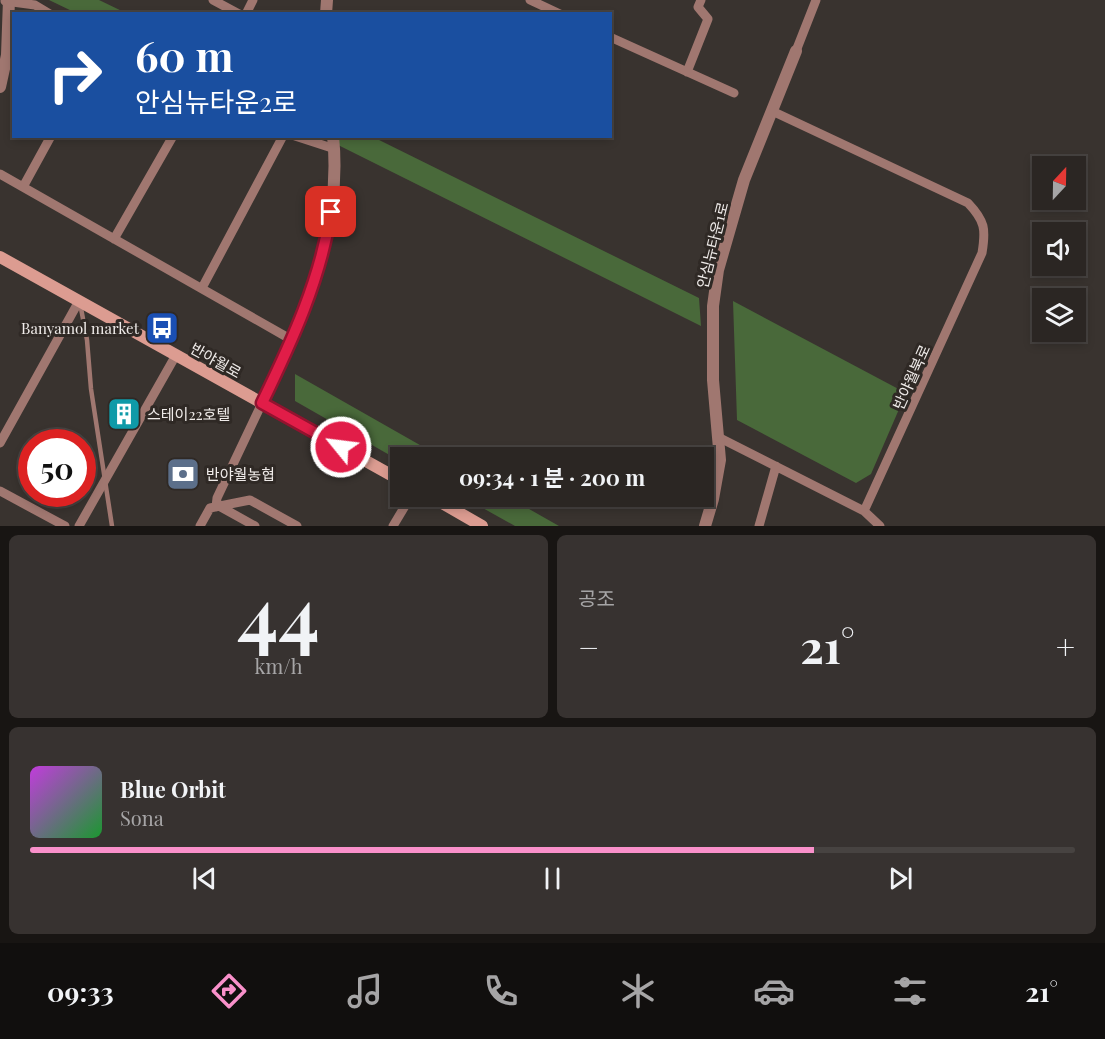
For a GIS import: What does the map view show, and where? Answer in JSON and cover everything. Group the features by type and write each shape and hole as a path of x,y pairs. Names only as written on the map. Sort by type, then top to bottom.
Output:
{"main road":[{"name":"반야월로","path":"0,257 390,474"},
{"path":"449,507 482,526"}],"street":[{"path":"213,0 235,12"},
{"path":"530,0 556,12"},
{"path":"687,72 708,19 698,7 701,0"},
{"path":"796,51 816,0"},
{"path":"0,87 7,55 7,1 35,5 47,12"},
{"path":"612,38 734,93"},
{"name":"안심뉴타운1로","path":"705,526 713,499 720,460 720,438 713,380 713,306 718,270 744,180 796,51"},
{"name":"반야월북로","path":"772,111 968,203 981,217 985,235 982,253 864,511"},
{"path":"23,187 50,138"},
{"path":"114,239 172,138"},
{"path":"202,288 282,138"},
{"path":"200,526 215,507 217,498 292,340 309,301 324,254 331,212 334,143 306,138"},
{"path":"0,174 292,340"},
{"path":"0,443 80,301"},
{"path":"79,526 176,355"},
{"path":"720,438 864,511 880,526"},
{"path":"759,526 776,466"},
{"path":"0,491 64,526"},
{"path":"215,507 250,500 297,526"},
{"path":"215,507 255,526"},
{"path":"393,526 404,507"}],"lane":[{"path":"80,301 112,526"}],"green space":[{"path":"49,0 99,0 124,12 74,12"},
{"path":"324,138 375,138 699,298 701,326"},
{"path":"733,301 906,393 871,474 856,483 737,420"},
{"path":"295,374 423,447 390,447 390,455 295,401"},
{"path":"481,507 526,507 559,526 515,526"}],"place":[{"name":"Banyamol market","path":"162,328"},
{"name":"스테이22호텔","path":"124,414"},
{"name":"반야월농협","path":"183,474"}],"route":[{"path":"331,212 324,254 309,301 262,403 341,447"}]}
